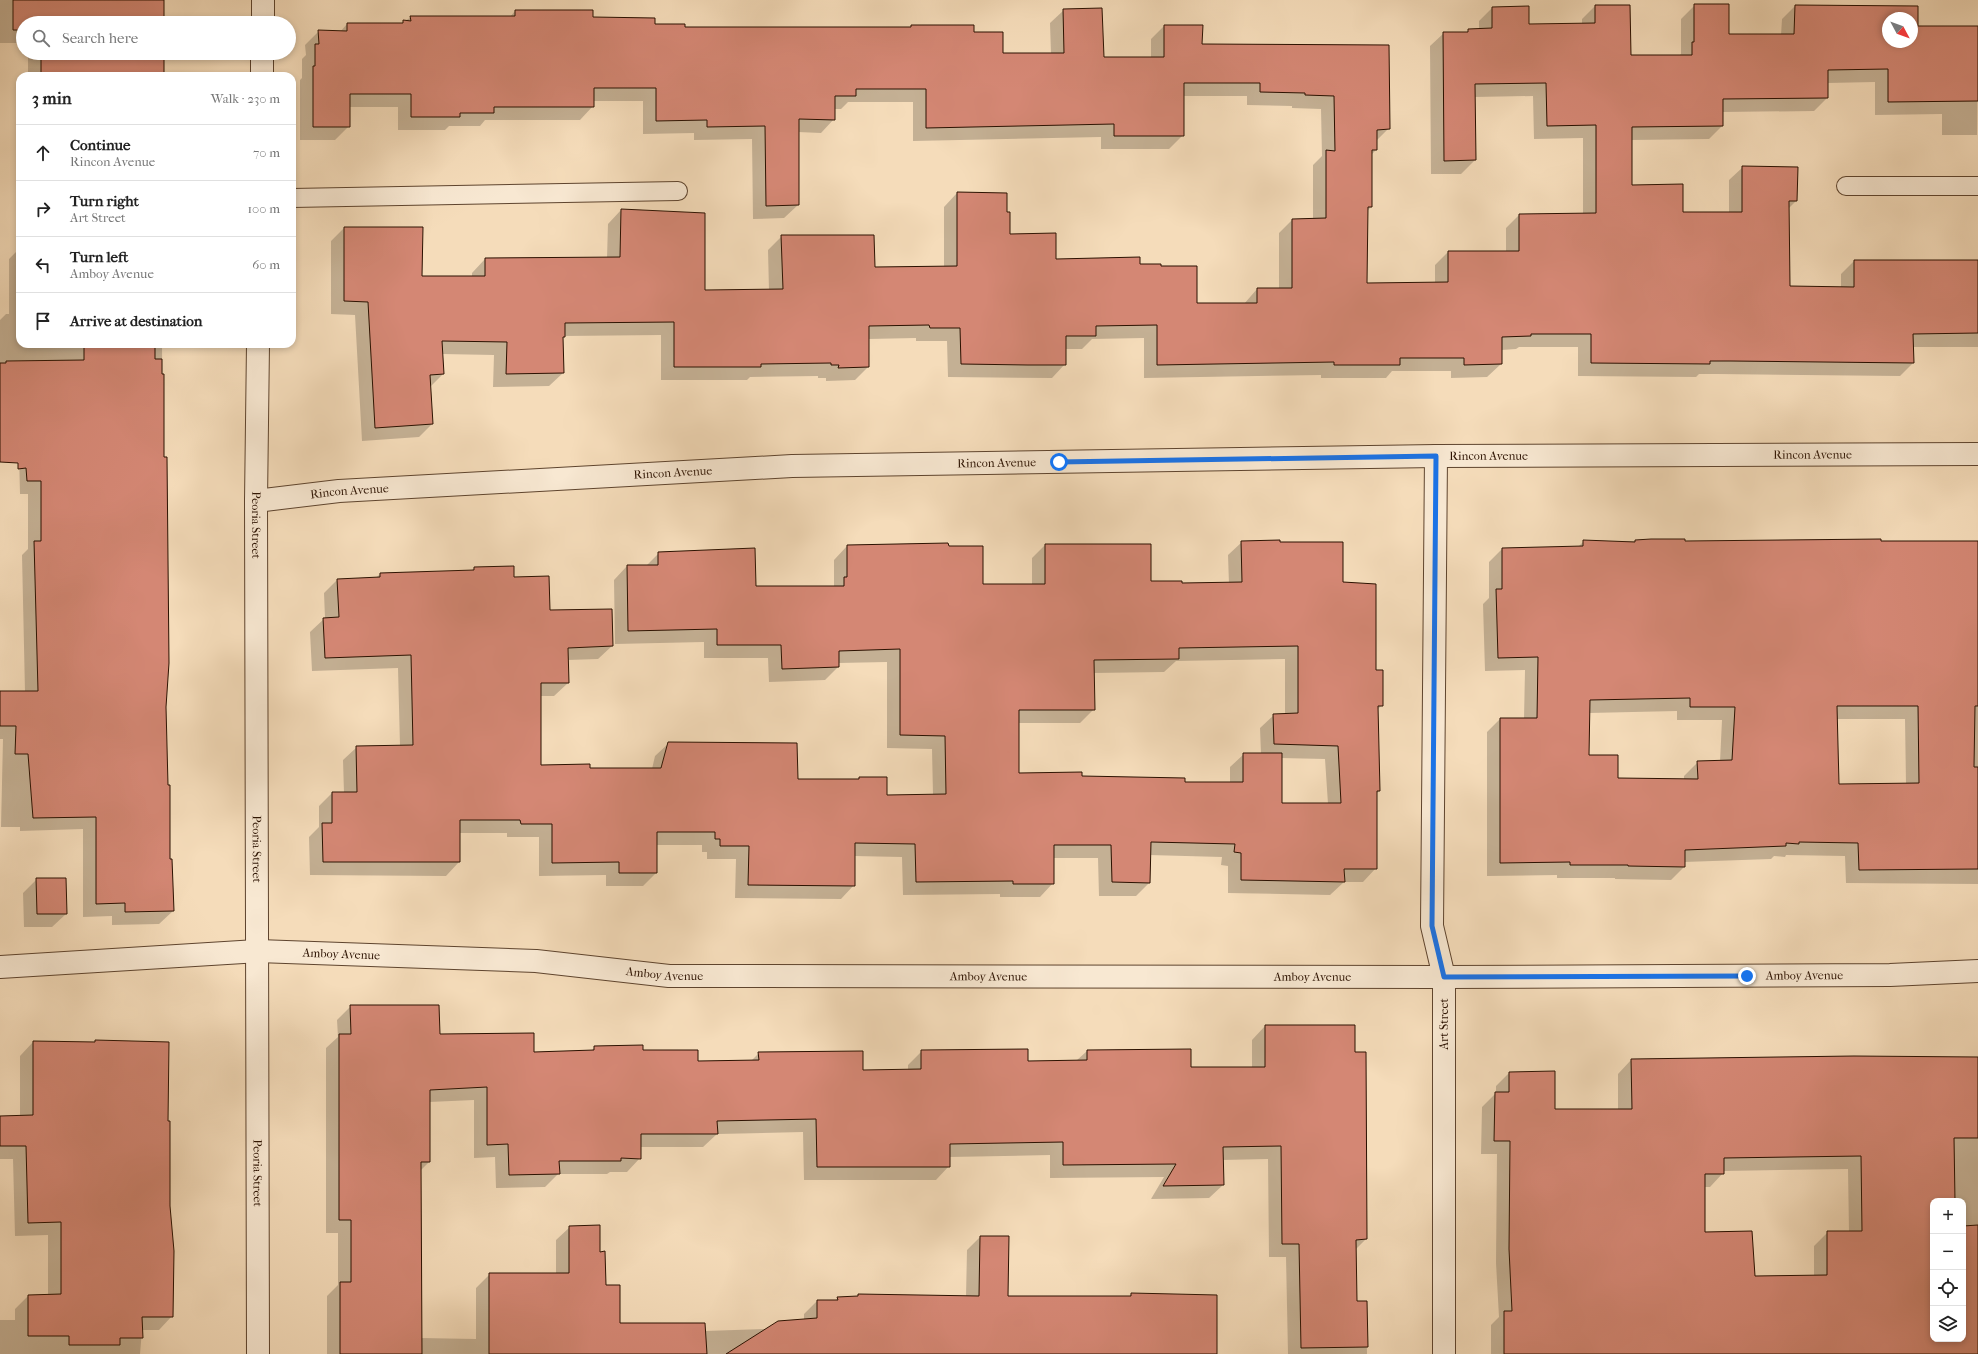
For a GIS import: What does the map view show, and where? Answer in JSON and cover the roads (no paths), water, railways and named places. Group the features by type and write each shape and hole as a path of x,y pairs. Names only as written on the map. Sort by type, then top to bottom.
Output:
{"street":[{"path":"263,0 263,16"},
{"path":"262,60 262,72"},
{"name":"Peoria Street","path":"258,348 256,501 258,1354"},
{"name":"Rincon Avenue","path":"256,501 339,491 792,466 1436,456 1978,454"},
{"name":"Art Street","path":"1436,456 1432,926 1444,977 1444,1354"},
{"name":"Amboy Avenue","path":"0,967 258,951 536,961 669,976 1444,977 1890,975 1978,971"}],"lane":[{"path":"1846,186 1978,186"},
{"path":"296,198 678,191"}]}
